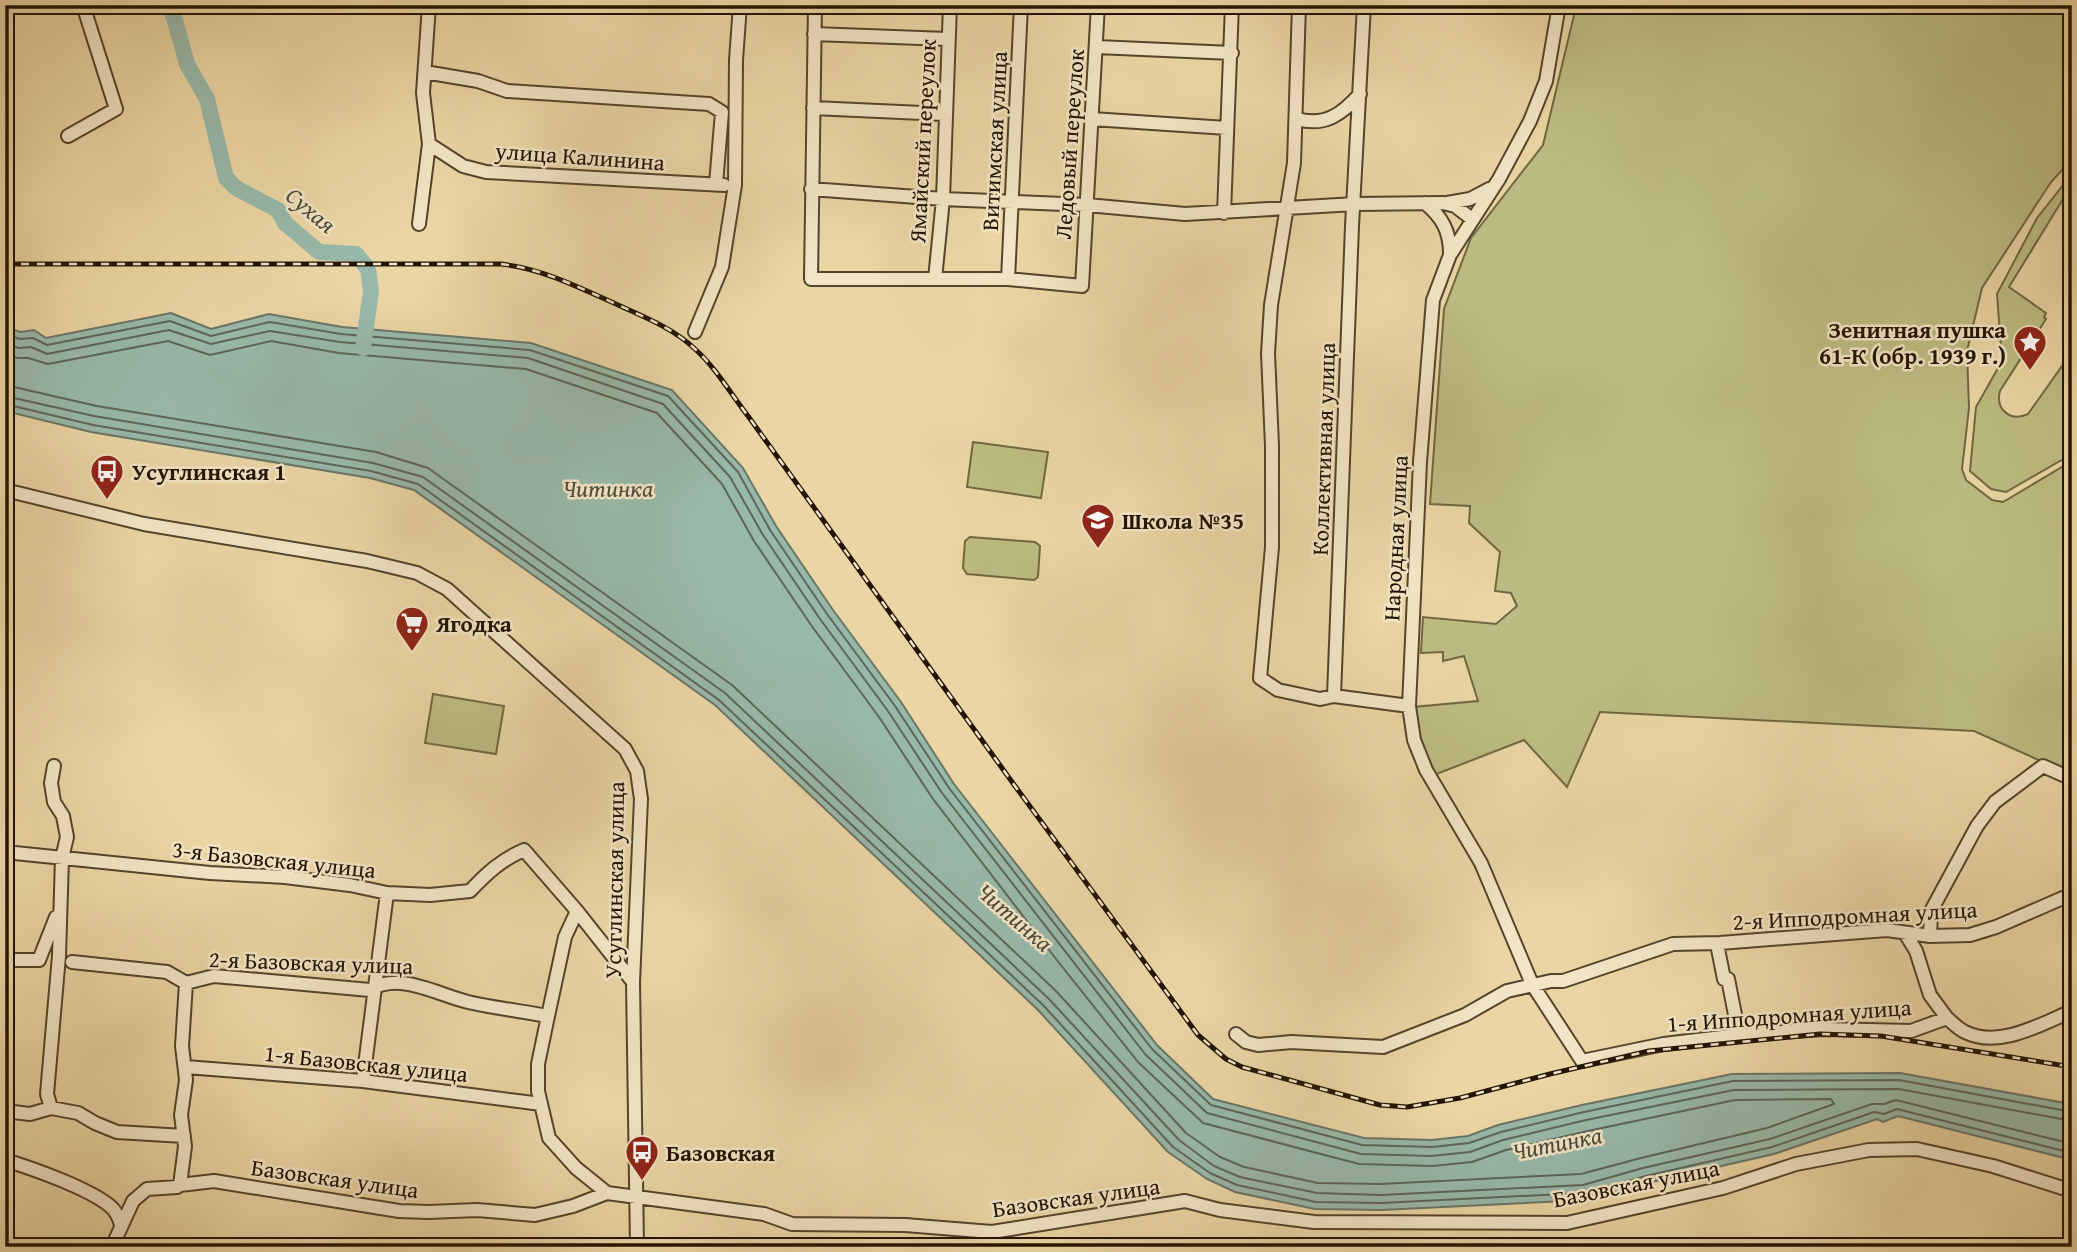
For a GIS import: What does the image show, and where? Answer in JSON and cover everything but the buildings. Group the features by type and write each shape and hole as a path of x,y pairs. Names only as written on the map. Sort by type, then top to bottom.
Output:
{"street":[{"path":"68,136 116,109 83,5"},
{"path":"419,224 429,144 423,93 429,5"},
{"path":"695,332 722,267 735,185 736,60 740,5"},
{"path":"816,5 811,279 1008,279"},
{"name":"Ямайский переулок","path":"935,279 943,199 950,5"},
{"name":"Витимская улица","path":"1008,279 1021,5"},
{"name":"Ледовый переулок","path":"1008,279 1082,286 1098,5"},
{"path":"1224,213 1232,5"},
{"path":"1299,5 1294,163 1271,305 1268,353 1272,547 1260,678 1278,690 1320,699 1334,696 1409,706"},
{"name":"Коллективная улица","path":"1334,696 1364,5"},
{"name":"Народная улица","path":"1559,5 1546,81 1530,121 1495,185 1450,255 1433,300 1420,462 1409,706 1414,740 1426,770 1481,863 1532,985 1582,1061"},
{"path":"814,34 947,39"},
{"path":"1097,47 1232,52"},
{"path":"425,72 478,81 507,92 709,104 722,112 716,184"},
{"path":"1297,120 1319,121 1338,117 1360,94"},
{"path":"813,108 944,114"},
{"path":"1092,118 1227,128"},
{"name":"улица Калинина","path":"429,144 463,166 486,172 735,185"},
{"path":"811,190 1087,205 1185,214 1355,204 1443,203 1470,199 1495,185"},
{"path":"1425,203 1437,213 1445,225 1450,240 1450,255"},
{"path":"1443,203 1455,206 1472,219"},
{"name":"Усуглинская улица","path":"5,490 144,524 367,561 417,573 447,589 625,749 637,771 641,799 634,982 637,1247"},
{"path":"51,1108 47,1094 59,956 62,858 67,837 62,816 54,802 51,783 54,766"},
{"path":"1930,936 1931,911 1977,826 1995,802 2043,766 2072,779"},
{"name":"Усуглинская улица","path":"524,850 634,982"},
{"name":"3-я Базовская улица","path":"5,852 210,873 285,877 350,884 387,893 430,895 470,891 505,858 524,850"},
{"path":"363,1081 387,893"},
{"name":"2-я Ипподромная улица","path":"1236,1034 1246,1042 1258,1045 1291,1042 1383,1046 1465,1015 1507,992 1551,981 1563,981 1673,944 1717,944 1887,930 1930,936 1970,935 1996,927 2072,894"},
{"path":"5,960 39,960 59,909"},
{"path":"577,911 565,936 538,1064 541,1104 549,1138 576,1168 607,1193"},
{"path":"1905,933 1916,951 1930,995 1947,1018 1965,1032 1985,1037 2009,1036 2072,1011"},
{"path":"1717,944 1724,979 1728,979 1739,1035"},
{"name":"2-я Базовская улица","path":"72,962 167,972 186,983 214,976 370,990 380,983 426,986 466,1002 548,1016"},
{"path":"174,1186 185,1146 181,1115 186,1067 182,1046 186,983"},
{"name":"1-я Ипподромная улица","path":"1582,1061 1664,1044 1739,1035 1824,1029 1911,1031 1947,1018"},
{"name":"1-я Базовская улица","path":"186,1067 363,1081 541,1104"},
{"path":"5,1111 30,1114 51,1108 78,1113 117,1132 184,1136"},
{"name":"Базовская улица","path":"112,1247 133,1201 147,1189 214,1181 399,1211 477,1210 535,1215 573,1206 607,1193 764,1213 792,1224 905,1225 992,1232 1185,1201 1220,1210 1314,1222 1567,1223 1723,1188 1796,1164 1869,1150 1917,1149 1993,1166 2072,1191"},
{"path":"5,1160 61,1182 110,1206 118,1215 121,1225"}],"green space":[{"path":"1613,5 2072,5 2072,159 2051,182 1982,288 1967,351 1969,408 1962,469 1966,480 1992,500 2003,502 2072,461 2072,775 1974,731 1600,712 1567,787 1524,740 1434,775 1416,737 1413,707 1478,701 1464,656 1443,661 1443,652 1421,653 1423,617 1496,624 1517,606 1511,593 1495,591 1500,552 1469,523 1470,506 1430,504 1444,309 1471,238 1543,145 1575,11 1612,14"},
{"path":"2072,174 2072,204 2063,199 2009,287 2046,313 2046,319 2000,391 1999,398 2006,413 2016,416 2028,414 2072,352 2072,454 2006,492 1991,489 1970,471 1976,407 2002,361 1997,294 2037,218"},
{"path":"973,442 1048,452 1041,498 967,487"},
{"path":"970,537 1035,542 1040,546 1038,577 1034,580 967,574 963,568 965,541"},
{"path":"433,694 504,706 496,754 425,743"}],"water":[{"name":"Читинка","path":"171,313 211,329 269,314 342,327 531,343 672,390 743,468 776,526 833,610 901,702 954,784 1157,1045 1213,1099 1364,1138 1432,1140 1468,1136 1498,1125 1582,1105 1732,1074 1900,1073 2072,1106 2072,1160 1898,1116 1883,1122 1877,1119 1774,1154 1586,1200 1381,1210 1315,1209 1235,1192 1207,1179 1168,1152 1038,1010 715,705 414,490 370,478 91,432 5,411 5,327 21,332 34,330 46,338"}],"waterway":[{"name":"Сухая","path":"168,5 187,64 207,99 226,178 236,188 278,210 285,223 319,252 356,254 368,269 371,291 363,348"}],"railway":[{"path":"5,264 501,264 560,280 668,329 703,356 723,381 1198,1035 1226,1059 1242,1067 1380,1105 1407,1107 1460,1098 1649,1051 1820,1034 1881,1036 2072,1067"}],"place":[{"name":"Зенитная пушка 61-К (обр. 1939 г.)","path":"2030,372"},
{"name":"Усуглинская 1","path":"107,501"},
{"name":"Школа №35","path":"1098,550"},
{"name":"Ягодка","path":"412,653"},
{"name":"Базовская","path":"642,1182"}]}
